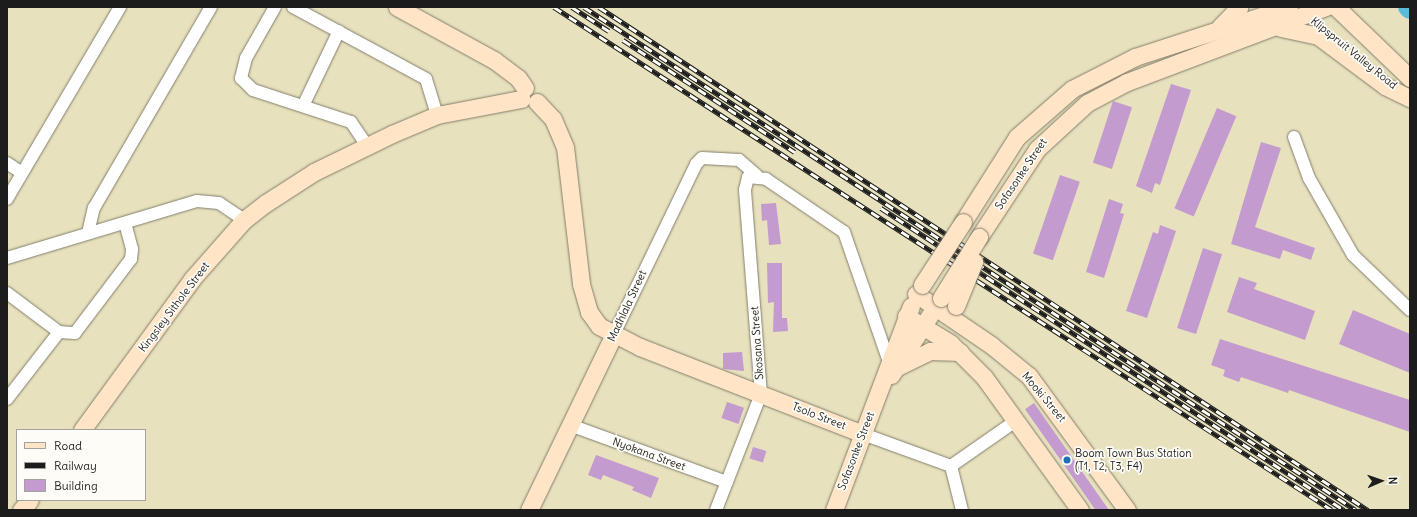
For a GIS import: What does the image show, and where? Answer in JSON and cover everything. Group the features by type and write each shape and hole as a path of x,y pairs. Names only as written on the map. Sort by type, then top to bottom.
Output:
{"main road":[{"name":"Tsolo Street","path":"397,7 494,60 518,78 528,96 553,119 565,148 584,301 599,326 613,336 863,434"},
{"path":"1205,34 1227,23 1240,7"},
{"name":"Sofasonke Street","path":"893,365 906,316 919,290 1018,137 1055,101 1110,67 1289,7"},
{"name":"Sofasonke Street","path":"834,510 879,392 893,365 923,325 947,307 995,212 1045,139 1087,103 1127,82 1276,28 1303,11 1326,7"},
{"name":"Klipspruit Valley Road","path":"1336,7 1410,78"},
{"path":"1358,7 1362,31"},
{"name":"Klipspruit Valley Road","path":"1303,11 1410,98"},
{"path":"1276,28 1301,30 1318,36 1385,86 1410,98"},
{"name":"Kingsley Sithole Street","path":"83,429 192,279 244,220 288,188 366,144 437,115 528,96"},
{"name":"Mooki Street","path":"919,290 947,307 1028,376 1127,510"},
{"path":"906,316 923,325 961,352 1017,420 1080,510"},
{"name":"Madhlala Street","path":"529,510 613,336"},
{"path":"893,365 930,351 961,352"},
{"path":"21,510 29,501"}],"street":[{"path":"7,200 120,7"},
{"path":"88,233 94,208 211,7"},
{"path":"275,7 246,58 241,78 253,90 351,122 366,144"},
{"path":"293,7 426,79 437,115"},
{"path":"303,106 339,31"},
{"path":"1294,137 1309,178 1350,249 1410,310"},
{"name":"Madhlala Street","path":"613,336 691,172 702,158 739,160 756,176 824,216 844,232 893,365"},
{"path":"7,163 22,173"},
{"name":"Skosana Street","path":"716,510 761,394 745,190 748,177 756,176"},
{"path":"7,258 204,200 219,203 244,220"},
{"path":"7,293 59,332 70,334 79,330 128,263 132,249 125,223"},
{"path":"7,399 59,332"},
{"path":"961,509 951,466 1017,420"},
{"name":"Nyokana Street","path":"570,425 727,482"},
{"name":"Tsolo Street","path":"863,434 951,466"}],"building":[{"path":"1171,84 1191,90 1160,185 1155,183 1152,193 1136,186"},
{"path":"1113,101 1132,107 1112,169 1093,163"},
{"path":"1217,108 1236,116 1194,217 1174,208"},
{"path":"1261,142 1281,148 1255,227 1315,248 1311,260 1283,250 1280,259 1231,244"},
{"path":"1060,175 1080,182 1053,260 1033,253"},
{"path":"1109,199 1123,204 1120,213 1124,214 1104,278 1086,272"},
{"path":"776,203 781,244 769,245 767,220 762,221 761,204"},
{"path":"1160,225 1176,231 1147,318 1126,311 1153,232 1158,234"},
{"path":"1203,248 1222,254 1196,334 1177,328"},
{"path":"767,263 782,263 782,318 787,318 788,331 773,332 774,302 768,303"},
{"path":"1239,277 1257,283 1254,289 1315,311 1305,340 1227,312"},
{"path":"1353,310 1410,334 1410,373 1339,344"},
{"path":"1220,339 1410,400 1410,432 1289,390 1288,393 1241,377 1239,382 1223,376 1225,370 1211,365"},
{"path":"742,352 744,371 723,369 723,353"},
{"path":"727,402 744,408 738,424 721,418"},
{"name":"Boom Town Bus Station (T1, T2, T3, F4)","path":"1034,403 1109,510 1095,510 1025,409"},
{"path":"753,447 766,451 763,463 749,458"},
{"path":"596,455 659,478 651,498 632,490 634,487 603,475 601,480 588,475"}],"railway":[{"path":"554,7 1332,510"},
{"path":"572,7 609,31"},
{"path":"584,7 1356,510"},
{"path":"599,7 1368,510"},
{"path":"623,40 795,152"},
{"path":"881,208 1344,510"}],"place":[{"name":"Boom Town Bus Station (T1, T2, T3, F4)","path":"1067,460"}]}
